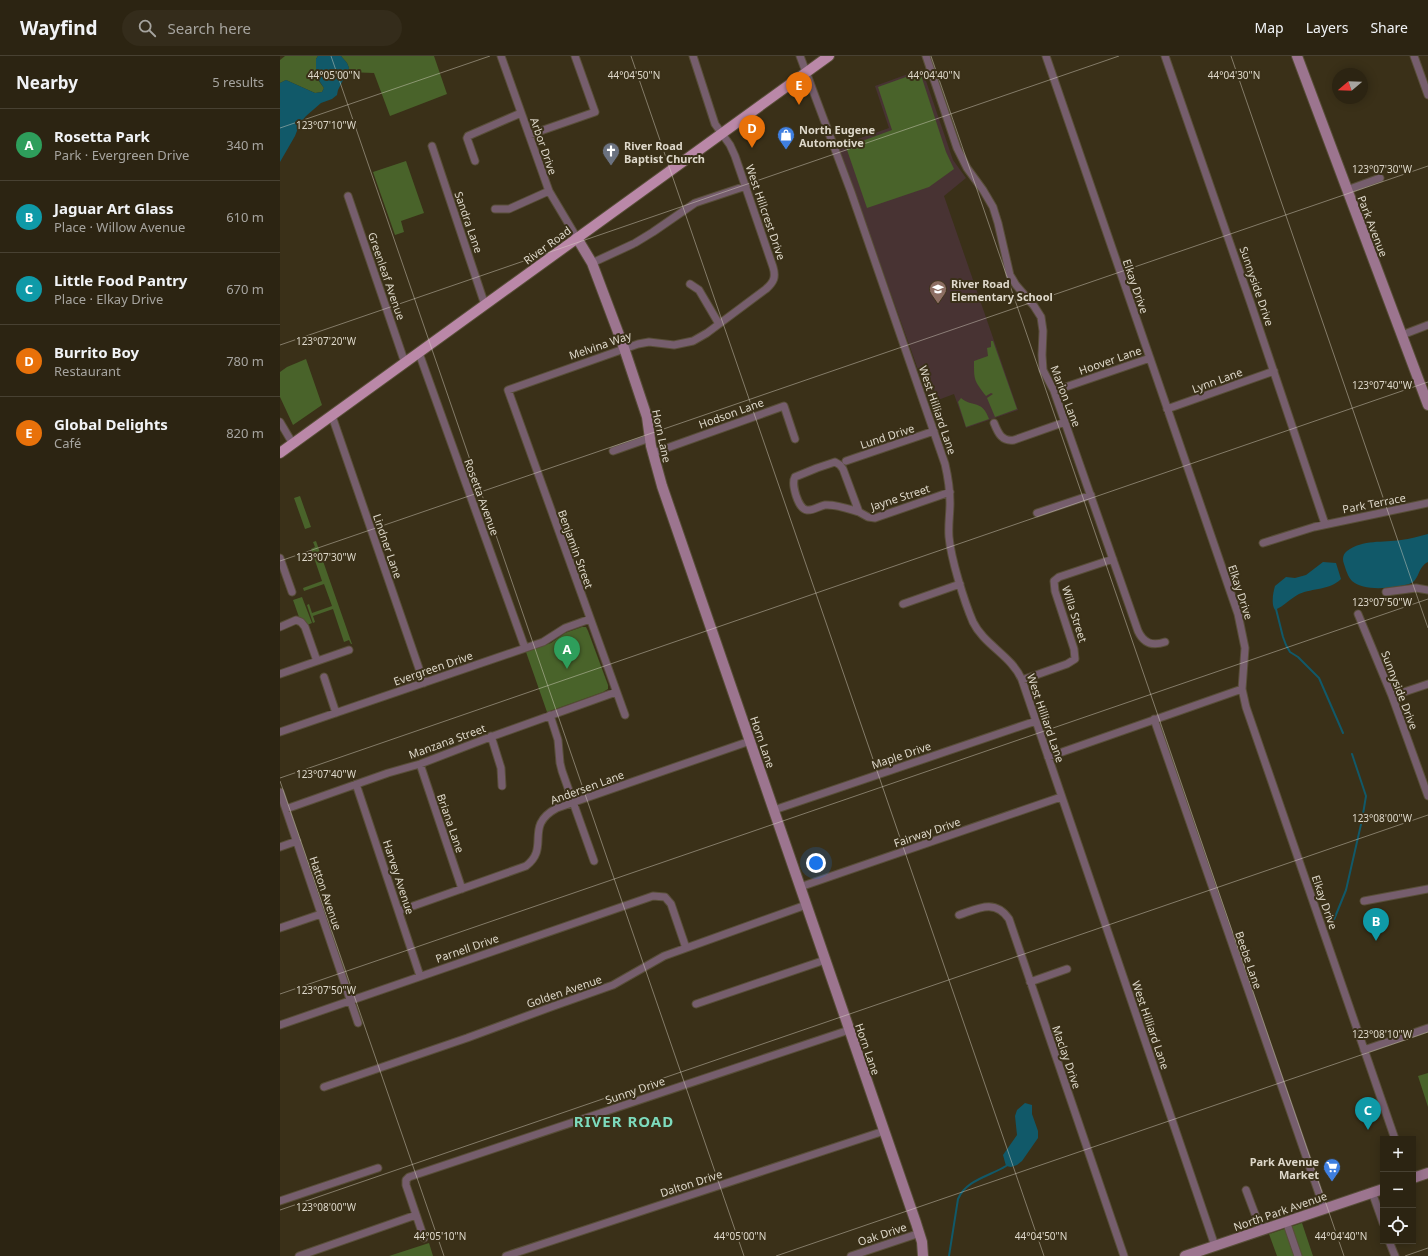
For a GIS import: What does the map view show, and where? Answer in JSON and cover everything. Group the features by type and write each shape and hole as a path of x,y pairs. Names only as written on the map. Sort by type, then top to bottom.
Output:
{"main road":[{"name":"River Road","path":"280,453 829,56"}],"street":[{"name":"Arbor Drive","path":"501,56 549,191 556,206 577,238"},
{"path":"529,135 595,112 576,56"},
{"name":"West Hillcrest Drive","path":"693,56 715,124 734,151 775,277"},
{"name":"West Hilliard Lane","path":"800,56 851,192 945,464 950,492 950,547 960,584 971,616 978,629 988,642 1014,666 1022,680 1215,1246"},
{"name":"Marion Lane","path":"926,56 956,148 967,168 993,207 1010,275 1041,317 1043,330 1043,370 1054,391 1140,636 1150,644 1155,645 1165,642"},
{"name":"Elkay Drive","path":"1046,56 1241,624 1245,648 1242,689 1246,706 1394,1136"},
{"name":"Sunnyside Drive","path":"1165,56 1274,371 1325,524"},
{"name":"Park Avenue","path":"1297,56 1428,405"},
{"path":"1414,56 1428,95"},
{"path":"475,161 467,138 468,136 521,113"},
{"name":"Sandra Lane","path":"432,146 485,305"},
{"path":"1347,190 1380,178"},
{"path":"592,263 653,232 694,203 746,186"},
{"path":"495,209 509,209 549,191"},
{"name":"Greenleaf Avenue","path":"348,196 405,363"},
{"name":"Horn Lane","path":"577,238 592,263 624,348 647,417 653,453 662,486 920,1233 923,1256"},
{"name":"Melvina Way","path":"508,390 624,348 644,343 674,346 687,344 698,339 766,289 773,282 775,277"},
{"path":"690,284 699,290 719,324"},
{"path":"1402,335 1428,325"},
{"name":"Rosetta Avenue","path":"418,353 525,648"},
{"name":"Hoover Lane","path":"1054,391 1150,358"},
{"name":"Lynn Lane","path":"1167,409 1274,371"},
{"name":"Benjamin Street","path":"508,390 625,715"},
{"name":"Hodson Lane","path":"653,453 784,406 795,439"},
{"name":"Lindner Lane","path":"332,416 424,683"},
{"path":"280,422 293,444"},
{"path":"994,423 998,434 1002,438 1009,441 1065,422"},
{"name":"Lund Drive","path":"846,461 934,431"},
{"path":"613,451 650,438"},
{"name":"Jayne Street","path":"859,512 843,469 835,462 798,475 793,480 800,504 805,510 826,505 859,512 870,518 875,518 950,492"},
{"path":"1037,513 1091,495"},
{"name":"Park Terrace","path":"1263,543 1325,524 1428,503"},
{"path":"280,558 292,592"},
{"name":"Willa Street","path":"1022,680 1068,664 1076,663 1074,649 1052,580 1113,559"},
{"path":"903,604 960,584"},
{"path":"1386,592 1416,588 1428,590"},
{"name":"Sunnyside Drive","path":"1358,614 1392,696 1428,796"},
{"name":"Evergreen Drive","path":"280,732 548,640 568,627 590,619"},
{"path":"280,626 296,620 301,622 305,627 317,661"},
{"path":"280,674 349,650"},
{"path":"324,677 336,713"},
{"path":"1392,696 1428,684"},
{"path":"1048,756 1242,689"},
{"name":"Manzana Street","path":"286,809 356,784 420,764 491,736 616,692"},
{"path":"550,715 558,740 560,763 594,861"},
{"name":"Beebe Lane","path":"1154,719 1324,1208"},
{"name":"Maple Drive","path":"774,810 1036,721"},
{"path":"491,736 501,768 502,786"},
{"name":"Andersen Lane","path":"399,911 526,866 531,862 538,848 539,826 545,816 557,808 750,741"},
{"name":"Briana Lane","path":"420,764 462,889"},
{"name":"Harvey Avenue","path":"356,784 420,976"},
{"name":"Hatton Avenue","path":"280,792 358,1023"},
{"name":"Fairway Drive","path":"800,887 1061,797"},
{"path":"280,847 297,841"},
{"path":"1364,901 1428,888"},
{"name":"Parnell Drive","path":"280,1025 653,896 662,896 673,908 686,948"},
{"name":"Golden Avenue","path":"324,1087 467,1038 613,985 656,960 806,905"},
{"name":"Maclay Drive","path":"959,915 987,906 1002,911 1009,919 1124,1256"},
{"path":"280,928 321,914"},
{"path":"696,1004 825,960"},
{"path":"1030,982 1067,969"},
{"path":"1364,1050 1428,1028"},
{"name":"Sunny Drive","path":"416,1215 406,1185 406,1180 409,1177 849,1030"},
{"name":"Dalton Drive","path":"506,1256 884,1131"},
{"path":"280,1202 378,1168"},
{"path":"1416,1177 1428,1173"},
{"path":"1246,1190 1261,1230"},
{"name":"North Park Avenue","path":"1185,1256 1380,1190"},
{"path":"1372,1192 1380,1215"},
{"path":"299,1256 416,1215 424,1238"},
{"path":"1286,1222 1298,1256"},
{"name":"Oak Drive","path":"851,1256 920,1233"},
{"path":"1391,1244 1395,1256"}],"shaded area":[{"name":"River Road Elementary School","path":"922,69 953,160 966,178 944,196 1018,410 966,428 954,394 930,403 838,146 889,128 875,86"}],"green space":[{"path":"285,56 318,56 316,59 318,80 324,88 322,92 315,93 286,80 280,83 280,60"},
{"path":"341,56 434,56 447,94 390,116 374,73 347,72 349,68"},
{"path":"920,72 946,152 954,169 929,187 867,208 846,147 892,130 878,87"},
{"path":"406,161 424,213 401,221 404,232 395,235 373,172"},
{"path":"991,341 993,341 1017,409 995,417 987,398 993,394 991,393 986,396 977,383 974,373 974,361 988,356 987,348 991,347"},
{"path":"306,359 322,405 293,425 280,397 280,372 287,367"},
{"path":"961,398 965,401 980,406 989,419 966,427 958,402"},
{"path":"300,496 311,527 305,529 294,498"},
{"path":"316,541 352,644 349,640 344,642 333,609 313,616 315,622 313,623 307,605 309,604 312,613 332,606 324,584 304,591 303,588 322,581 311,549 315,547 313,542"},
{"path":"302,597 312,623 307,625 304,620 299,617 293,600"},
{"path":"586,627 588,631 608,685 608,689 547,712 526,652 551,643 565,633"},
{"path":"1428,1073 1428,1107 1418,1076"},
{"path":"1302,1223 1313,1256 1277,1256 1269,1234"},
{"path":"429,1243 433,1256 389,1256"}],"water":[{"path":"318,56 341,56 349,68 337,95 332,99 321,103 300,123 295,136 280,162 280,83 286,80 315,93 322,92 324,88 316,76 316,59"},
{"path":"1428,534 1428,562 1424,564 1413,582 1395,587 1371,588 1357,584 1352,581 1348,575 1343,562 1343,557 1346,552 1353,547 1373,542 1404,540"},
{"path":"1323,562 1336,563 1341,579 1337,583 1327,587 1299,594 1275,610 1273,595 1275,586 1286,577 1295,578 1306,575"},
{"path":"1025,1103 1032,1105 1032,1114 1038,1131 1038,1138 1022,1161 1011,1167 1006,1166 1003,1155 1017,1135 1015,1116 1017,1110"}],"waterway":[{"path":"1276,609 1286,645 1290,652 1298,657 1319,678 1343,733"},
{"path":"1331,927 1346,890 1366,796 1352,754"},
{"path":"949,1256 958,1199 972,1183 1006,1166"}],"place":[{"name":"Global Delights","path":"799,105"},
{"name":"Burrito Boy","path":"752,148"},
{"name":"North Eugene Automotive","path":"786,150"},
{"name":"River Road Baptist Church","path":"611,166"},
{"name":"River Road Elementary School","path":"938,304"},
{"name":"Rosetta Park","path":"567,669"},
{"name":"Jaguar Art Glass","path":"1376,941"},
{"name":"Little Food Pantry","path":"1368,1130"},
{"name":"Park Avenue Market","path":"1332,1182"}],"district":[{"name":"RIVER ROAD","path":"624,1121"}]}
